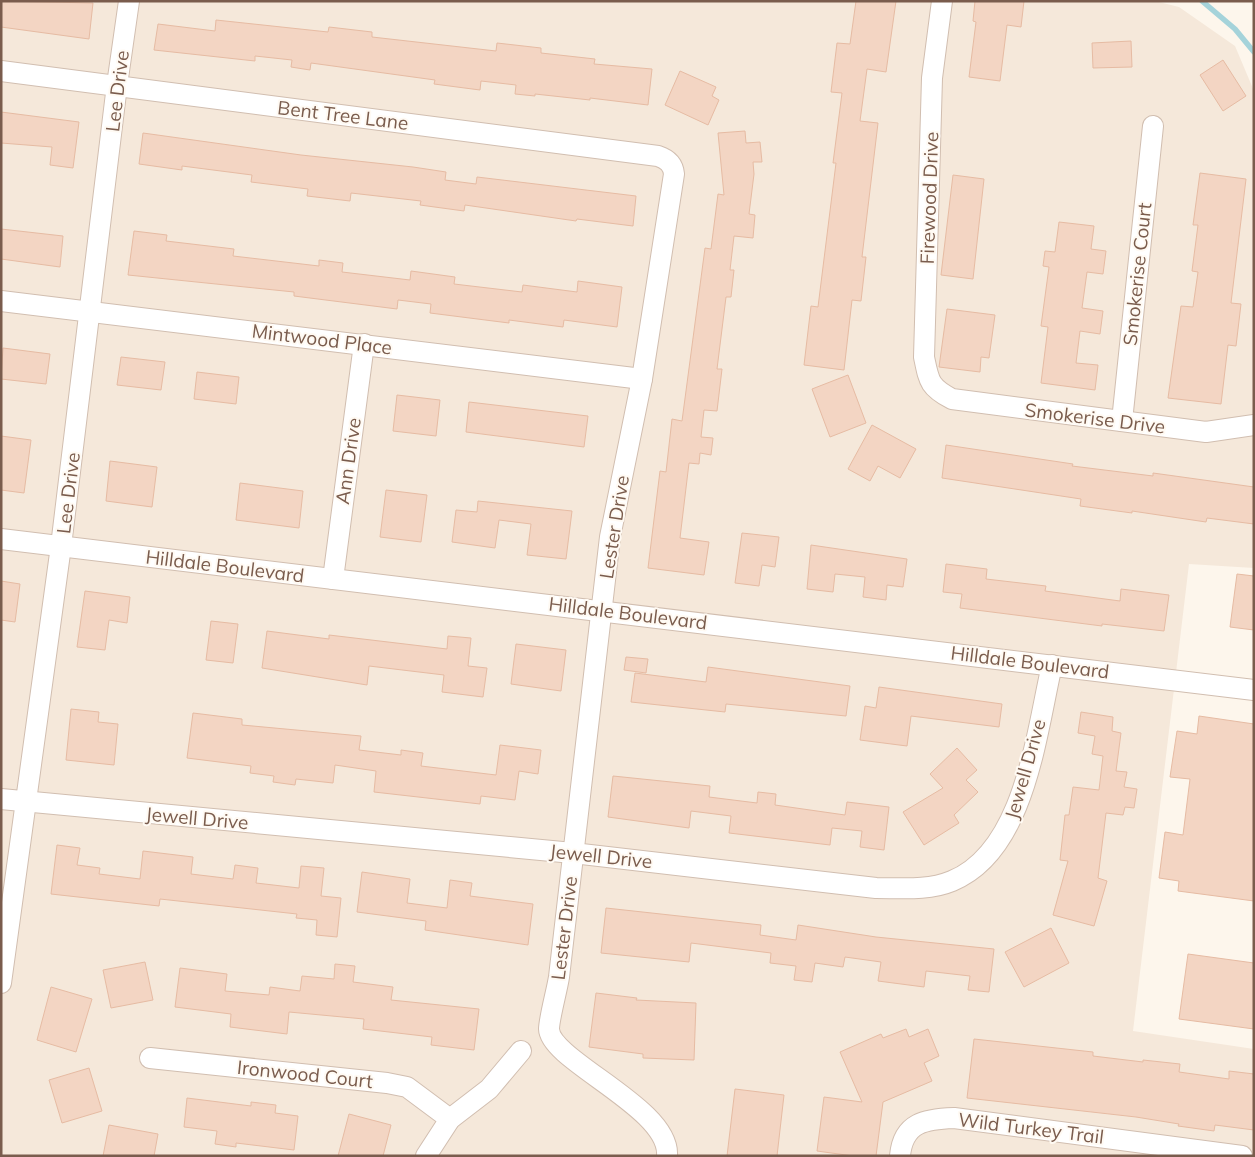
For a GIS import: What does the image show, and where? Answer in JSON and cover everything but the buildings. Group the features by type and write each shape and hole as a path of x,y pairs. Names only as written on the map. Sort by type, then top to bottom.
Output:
{"street":[{"name":"Lee Drive","path":"1,983 61,546 117,85 129,1"},
{"name":"Firewood Drive","path":"937,391 929,382 924,357 932,78 942,1"},
{"name":"Bent Tree Lane","path":"1,71 658,156 665,158 674,167 674,174"},
{"name":"Smokerise Court","path":"1122,421 1153,126"},
{"name":"Lester Drive","path":"668,1156 668,1148 657,1127 602,1080 557,1047 549,1030 559,977 610,537 642,379 674,174"},
{"name":"Mintwood Place","path":"1,301 642,379"},
{"name":"Ann Drive","path":"333,579 364,344"},
{"name":"Smokerise Drive","path":"937,391 952,399 1206,432 1254,425"},
{"name":"Hilldale Boulevard","path":"1,538 1254,690"},
{"name":"Jewell Drive","path":"1,799 573,853 876,888 923,889 951,882 976,868 995,848 1010,825 1026,780 1052,665"},
{"path":"426,1156 450,1119 490,1089 522,1051"},
{"name":"Ironwood Court","path":"150,1058 387,1083 407,1087 450,1119"},
{"name":"Wild Turkey Trail","path":"900,1156 906,1135 912,1127 929,1118 954,1118 1242,1156"}],"shaded area":[{"path":"1,1 1155,1 1179,7 1235,46 1254,91 1254,568 1189,564 1133,1031 1254,1049 1254,1156 1,1156"}],"waterway":[{"path":"1202,1 1235,29 1254,52"}]}
